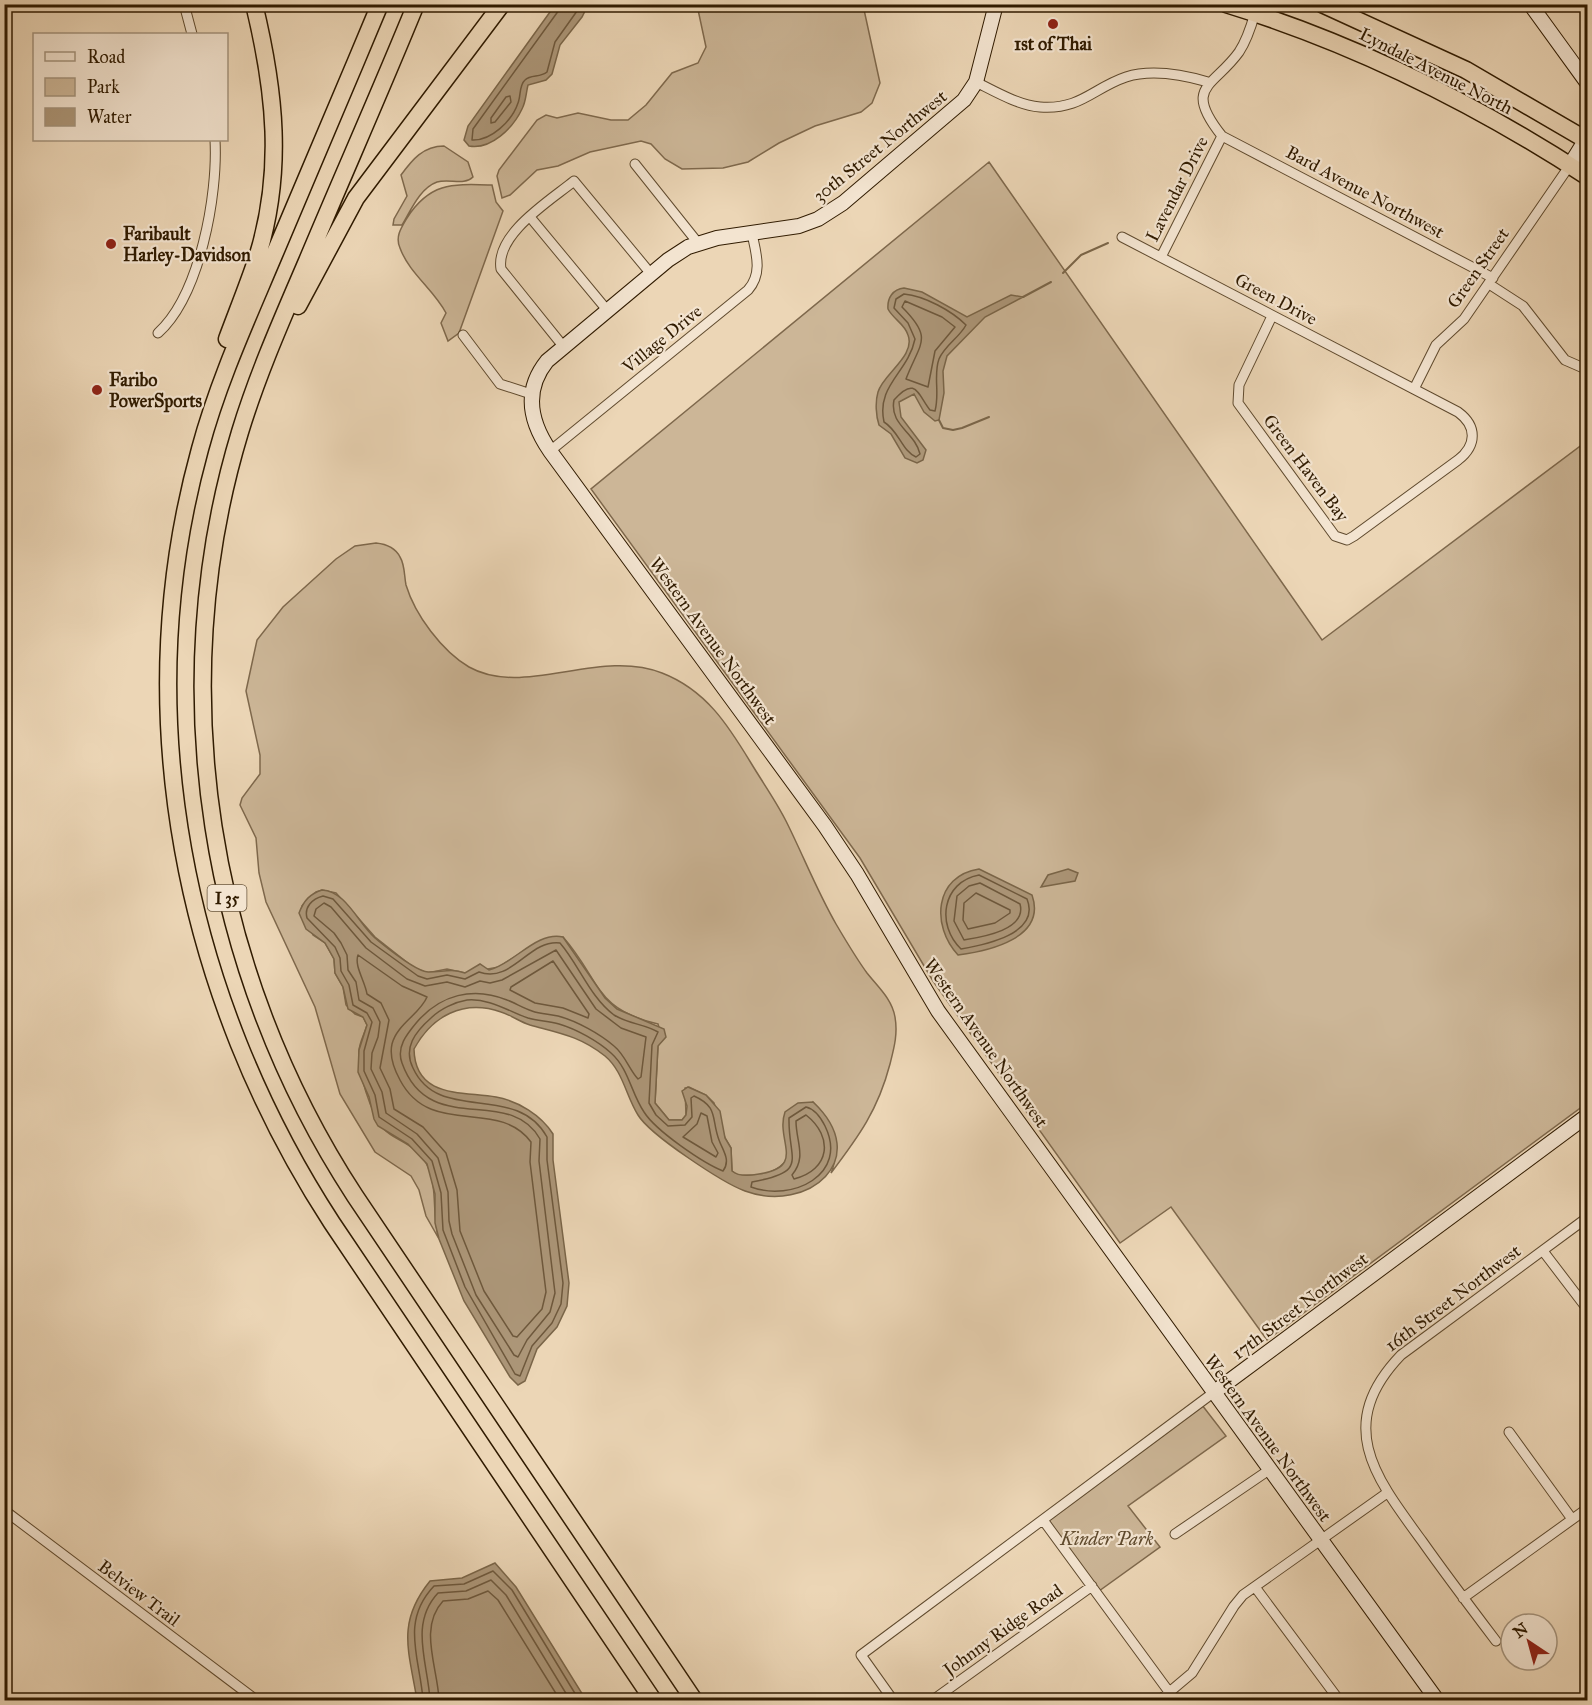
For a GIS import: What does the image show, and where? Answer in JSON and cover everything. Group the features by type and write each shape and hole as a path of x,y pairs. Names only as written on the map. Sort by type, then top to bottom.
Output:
{"highway":[{"path":"186,504 209,398 257,257 272,179 273,99 254,4"},
{"name":"I 35","path":"380,4 227,366 200,448 186,504 174,583 170,639 169,716 172,777 190,891 207,958 230,1029 275,1129 312,1193 654,1701"},
{"name":"I 35","path":"416,4 277,331 250,403 230,469 213,560 204,655 205,757 213,826 235,930 254,992 292,1087 338,1170 694,1701"},
{"path":"250,403 357,198 502,4"},
{"name":"Lyndale Avenue North","path":"1226,4 1328,38 1388,66 1509,129 1587,177"},
{"name":"Lyndale Avenue North","path":"1322,4 1466,70 1587,139"}],"street":[{"path":"184,4 192,33"},
{"name":"30th Street Northwest","path":"531,394 543,366 563,346 681,251 698,243 799,226 832,211 953,112 976,82 996,4"},
{"path":"1530,4 1587,84"},
{"path":"1222,136 1205,105 1204,98 1208,82 1240,51 1255,13"},
{"path":"976,82 1026,104 1048,107 1078,102 1118,80 1137,74 1156,74 1208,82"},
{"name":"Lavendar Drive","path":"1161,257 1222,136"},
{"name":"Bard Avenue Northwest","path":"1222,136 1491,281 1523,306 1565,360 1587,370"},
{"path":"1570,165 1587,139"},
{"path":"158,333 168,324 179,304 205,237 215,187 215,141"},
{"path":"634,164 698,243"},
{"name":"Green Street","path":"1414,389 1441,338 1464,319 1570,165"},
{"path":"563,346 501,269 501,260 510,235 574,181 651,274"},
{"path":"530,217 607,310"},
{"name":"Village Drive","path":"550,451 752,285 757,268 752,234"},
{"name":"Green Drive","path":"1122,237 1414,389"},
{"name":"Green Haven Bay","path":"1272,316 1239,385 1238,403 1335,536 1347,540 1354,536 1477,446 1466,418 1414,389"},
{"path":"463,334 500,384 531,394"},
{"name":"Western Avenue Northwest","path":"531,394 534,422 550,451 825,826 857,874 938,1011 1437,1701"},
{"name":"17th Street Northwest","path":"893,1701 861,1655 1587,1115"},
{"name":"16th Street Northwest","path":"1496,1641 1377,1477 1367,1440 1371,1402 1378,1384 1401,1355 1587,1217"},
{"path":"1543,1251 1587,1310"},
{"path":"1509,1432 1572,1519"},
{"path":"1175,1534 1269,1470"},
{"path":"1160,1701 1172,1697 1192,1674 1233,1606 1255,1587 1387,1493"},
{"path":"1463,1598 1587,1508"},
{"name":"Belview Trail","path":"4,1510 256,1701"},
{"path":"1043,1520 1172,1697"},
{"name":"Johnny Ridge Road","path":"933,1701 1092,1586"},
{"path":"1255,1587 1339,1701"}],"green space":[{"path":"697,5 863,5 880,83 872,103 861,112 815,126 779,143 748,162 723,168 682,169 665,159 651,144 641,141 590,152 558,166 537,170 510,195 502,198 497,176 499,170 537,120 546,115 557,118 578,113 611,120 628,120 646,105 672,73 698,63 706,47"},
{"path":"444,146 468,162 473,177 465,181 442,181 431,185 416,200 402,225 393,225 407,196 401,175 424,151"},
{"path":"989,162 1322,640 1587,441 1587,1103 1267,1340 1171,1207 1120,1243 933,981 860,858 591,489"},
{"path":"492,185 496,202 503,211 459,333 448,341 441,323 446,313 404,257 398,240 399,233 416,206 434,191 454,186"},
{"path":"376,543 396,551 403,563 410,596 423,620 449,652 469,667 491,675 514,678 588,668 638,667 678,680 703,699 724,722 782,814 836,924 863,967 888,999 895,1017 894,1047 880,1095 859,1134 831,1173 835,1155 832,1135 825,1117 813,1102 785,1162 769,1173 757,1175 737,1175 732,1171 731,1148 725,1138 714,1103 706,1095 689,1087 685,1088 686,1115 682,1120 669,1120 655,1103 658,1046 662,1039 658,1024 637,1018 609,1001 563,937 533,945 499,967 465,973 447,969 427,973 413,967 375,937 336,893 322,890 316,892 302,906 313,935 325,943 334,959 335,973 343,987 346,1005 355,1014 363,1017 367,1025 360,1045 359,1060 363,1081 374,1113 388,1133 410,1146 421,1156 430,1172 439,1239 426,1216 419,1190 411,1176 375,1152 340,1094 315,1007 266,902 259,873 256,838 240,805 242,798 260,774 260,755 246,691 257,640 283,607 336,559 355,546"},
{"name":"Kinder Park","path":"1202,1405 1226,1436 1128,1506 1160,1547 1099,1591 1048,1521"}],"water":[{"path":"555,5 588,5 582,17 560,45 552,74 546,80 528,85 522,109 507,130 485,145 469,146 464,140 468,126"},
{"path":"904,288 922,292 967,317 1011,295 1023,297 985,317 947,356 943,371 944,393 939,420 935,421 924,412 914,394 899,402 901,417 926,450 923,460 917,463 905,458 891,434 879,425 876,404 881,385 903,358 909,343 906,331 888,309 892,295"},
{"path":"979,869 1032,895 1034,910 1031,922 1012,940 985,950 958,955 949,943 944,930 941,917 942,904 945,892 953,881"},
{"path":"1068,869 1078,873 1075,881 1041,887 1048,875"},
{"path":"322,890 338,896 345,902 375,938 401,958 429,972 451,970 465,973 480,964 489,970 498,967 534,943 553,936 563,937 605,998 617,1009 664,1029 666,1037 658,1046 655,1103 669,1120 682,1120 686,1115 687,1106 682,1091 688,1087 706,1095 720,1111 725,1138 731,1148 732,1171 741,1175 752,1175 773,1170 782,1165 786,1159 783,1133 785,1112 798,1103 813,1102 830,1123 837,1143 835,1161 826,1176 810,1188 791,1195 769,1196 745,1191 688,1158 645,1124 634,1108 616,1069 596,1049 569,1036 530,1025 505,1013 487,1009 462,1009 439,1019 421,1037 414,1049 416,1065 423,1077 432,1085 443,1090 496,1097 512,1102 535,1115 553,1134 553,1160 569,1283 567,1306 557,1327 537,1349 525,1381 518,1385 510,1377 464,1301 439,1239 435,1223 435,1194 427,1164 408,1144 378,1126 374,1119 369,1097 358,1072 359,1050 367,1025 363,1017 348,1009 343,987 335,973 334,959 325,943 306,929 299,913 308,898"},
{"path":"495,1563 516,1587 586,1700 417,1700 408,1638 412,1610 419,1596 430,1581 462,1578"}],"waterway":[{"path":"1063,273 1081,255 1108,243"},
{"path":"1023,297 1051,282"},
{"path":"939,420 943,428 953,430 989,417"}],"place":[{"name":"1st of Thai","path":"1053,24"},
{"name":"Faribault Harley-Davidson","path":"111,244"},
{"name":"Faribo PowerSports","path":"97,390"}]}
